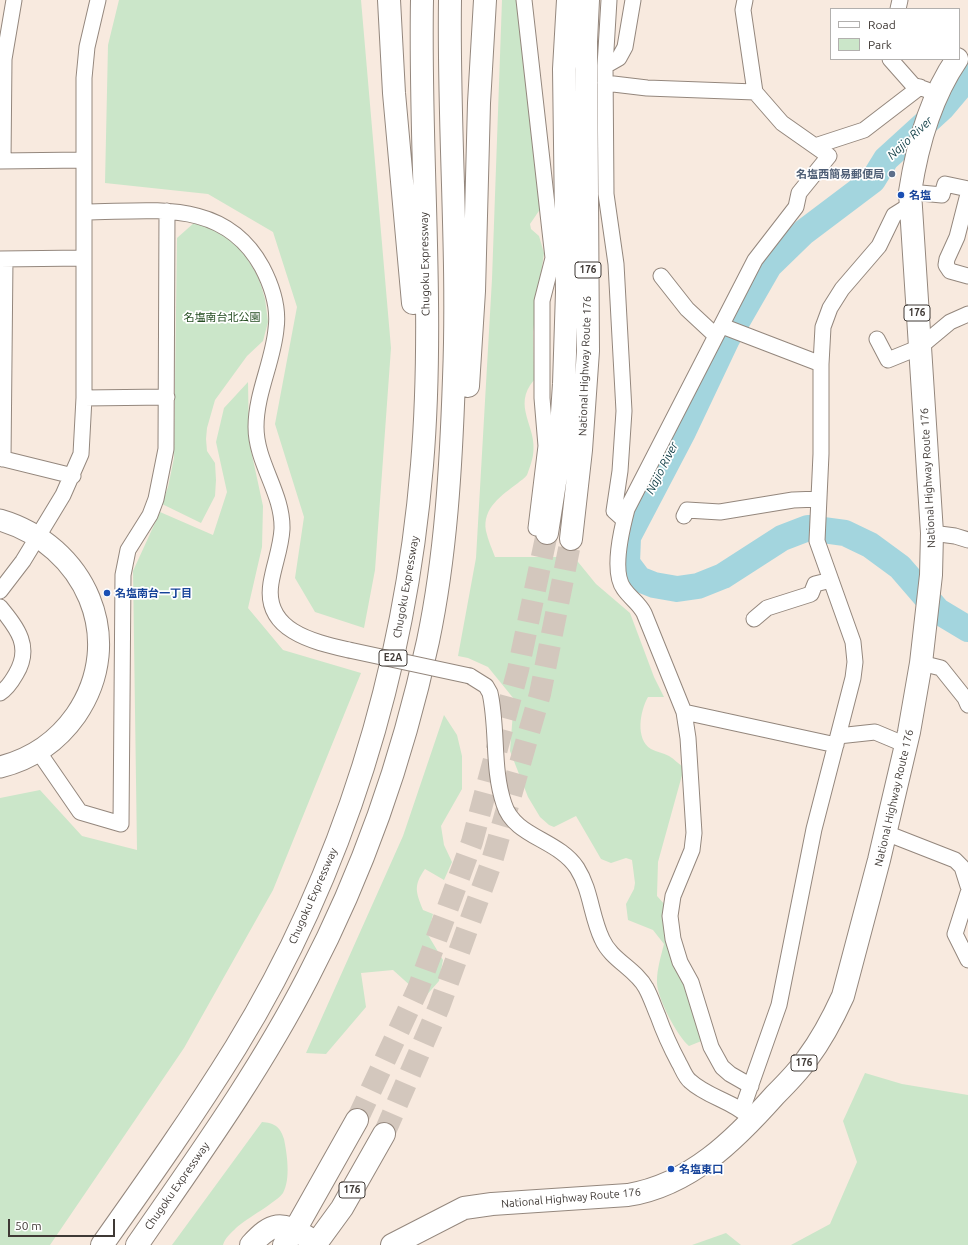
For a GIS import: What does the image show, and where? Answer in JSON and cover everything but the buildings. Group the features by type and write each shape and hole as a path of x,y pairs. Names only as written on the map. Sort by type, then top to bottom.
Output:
{"highway":[{"path":"389,0 394,93 419,373 422,462"},
{"name":"Chugoku Expressway","path":"102,1245 182,1130 237,1045 282,964 319,886 350,807 379,718 399,634 414,551 422,462 426,361 422,0"},
{"name":"Chugoku Expressway","path":"137,1245 204,1149 259,1065 308,978 340,912 379,813 408,721 428,640 442,554 450,469 454,373 450,0"},
{"path":"428,640 447,565 460,466 468,387 474,291 479,103 485,0"},
{"name":"National Highway Route 176","path":"541,531 559,457 564,384 567,292 564,69 568,0"},
{"name":"National Highway Route 176","path":"571,539 581,450 588,351 586,42 588,0"},
{"path":"960,55 968,43"},
{"name":"National Highway Route 176","path":"392,1245 464,1208 492,1204 628,1195 664,1186 693,1170 713,1156 747,1115 807,1060 832,1020 843,996 886,834 906,745 921,663 931,575 932,533 910,198 929,91 948,73 956,60"},
{"name":"176","path":"358,1120 290,1237 317,1244 342,1208 384,1134"},
{"path":"251,1245 259,1236 275,1225 284,1225 290,1237"}],"street":[{"path":"14,0 4,59 2,161 84,160"},
{"path":"0,591 23,560 37,537 73,476 81,454 83,441 84,398 84,78 87,47 98,0"},
{"path":"524,0 553,258 542,301 542,398 546,446 541,531"},
{"path":"609,0 605,66 606,194 616,264 624,411 620,471 614,511 624,520"},
{"path":"605,66 619,58 625,47 632,0"},
{"path":"746,0 743,10 755,92 782,123 829,156 798,193 796,207 756,260 627,509 620,536 618,555 623,588 638,602 644,613 684,712 688,738 694,833 692,850 673,896 670,916 673,939 680,962 691,982 710,1047 722,1067 730,1074 750,1086"},
{"path":"891,60 913,85 929,91"},
{"path":"606,83 647,88 755,92"},
{"path":"815,146 864,130 929,91"},
{"path":"84,212 167,212 197,215 219,222 240,239 255,254 270,283 277,313 276,329 260,399 256,425 256,439 279,501 281,515 281,544 271,584 273,606 277,615 292,631 304,638 349,650 470,676 486,686 490,693 500,786 504,805 511,818 519,828 545,840 562,852 576,867 585,884 594,920 603,941 618,960 641,979 647,989 667,1041 689,1080 711,1096 747,1115 750,1086 779,1005 814,829 853,678 855,662 853,642 818,541 822,454 821,364 823,327 830,308 842,289 879,246 894,215 910,198 942,194 945,184 968,189"},
{"path":"968,194 964,215 946,265 950,271 968,276"},
{"path":"38,751 80,812 121,824 124,575 128,550 150,515 161,480 166,449 167,212"},
{"path":"73,476 2,458 3,259 84,258"},
{"path":"661,276 687,309 719,331 821,364"},
{"path":"877,339 888,360 920,348 950,322 968,314"},
{"path":"84,398 167,397"},
{"path":"684,516 687,510 720,512 793,500 819,499"},
{"path":"0,520 20,527 37,537 56,551 69,564 89,596 98,626 99,652 96,672 90,690 68,727 52,742 38,751 16,763 0,767"},
{"path":"932,533 955,536 968,540"},
{"path":"754,619 767,608 811,594 815,584 831,580"},
{"path":"0,607 19,636 24,648 21,665 13,679 0,693"},
{"path":"921,663 941,668 965,698 968,704"},
{"path":"684,712 837,740 875,732 906,745"},
{"path":"886,834 955,860 962,867 968,886"},
{"path":"968,893 955,934 968,960"}],"green space":[{"path":"119,0 361,0 391,348 375,570 364,628 315,612 295,578 304,517 275,424 297,307 273,232 208,194 105,183 108,45"},
{"path":"502,0 519,0 543,205 530,224 531,229 539,236 544,253 533,332 534,380 525,399 525,408 534,445 533,457 527,475 500,497 490,509 487,515 486,531 495,557 574,557 596,584 630,613 654,677 664,697 648,697 640,724 643,739 651,749 669,756 684,768 658,862 657,896 676,917 672,949 704,1040 689,1046 673,1025 664,1006 658,988 657,981 659,962 664,944 653,930 628,920 626,904 634,889 635,883 632,860 626,858 611,863 601,859 576,816 554,827 549,825 540,817 528,797 510,751 514,699 488,667 468,658 458,656 476,558 492,279"},
{"name":"名塩南台北公園","path":"195,222 215,228 242,250 256,273 261,285 265,299 268,322 263,341 247,356 215,400 207,428 206,439 207,451 215,463 215,496 201,523 162,504 168,487 174,458 177,238"},
{"path":"248,382 249,441 263,506 262,547 248,608 283,650 361,673 273,890 184,1048 50,1245 0,1245 0,798 40,790 82,836 137,850 133,571 160,512 213,535 227,492 216,442 224,408"},
{"path":"444,715 457,735 462,756 462,789 441,826 444,845 452,862 444,880 425,869 417,885 417,894 423,910 433,914 428,935 443,960 439,981 424,998 393,970 361,973 366,1007 326,1054 306,1053 403,836"},
{"path":"865,1073 902,1084 968,1095 968,1245 791,1245 830,1224 857,1162 843,1121"},
{"path":"262,1122 270,1123 276,1126 281,1131 284,1139 288,1174 283,1193 275,1201 236,1228 223,1245 172,1245"},
{"path":"726,1233 741,1245 692,1245"}],"waterway":[{"name":"Najio River","path":"968,77 942,108 886,159 873,180 804,232 769,266 727,339 683,432 628,537 627,563 639,579 654,585 677,589 698,586 723,576 782,538 808,528 845,533 870,545 900,567 938,611 968,629"}],"tunnel":[{"path":"357,1120 418,989 472,842 518,670 547,533"},
{"path":"384,1134 439,1007 492,861 540,694 571,539"}],"place":[{"name":"名塩西簡易郵便局","path":"892,174"},
{"name":"名塩","path":"901,195"},
{"name":"名塩南台一丁目","path":"107,593"},
{"name":"名塩東口","path":"671,1169"}]}
